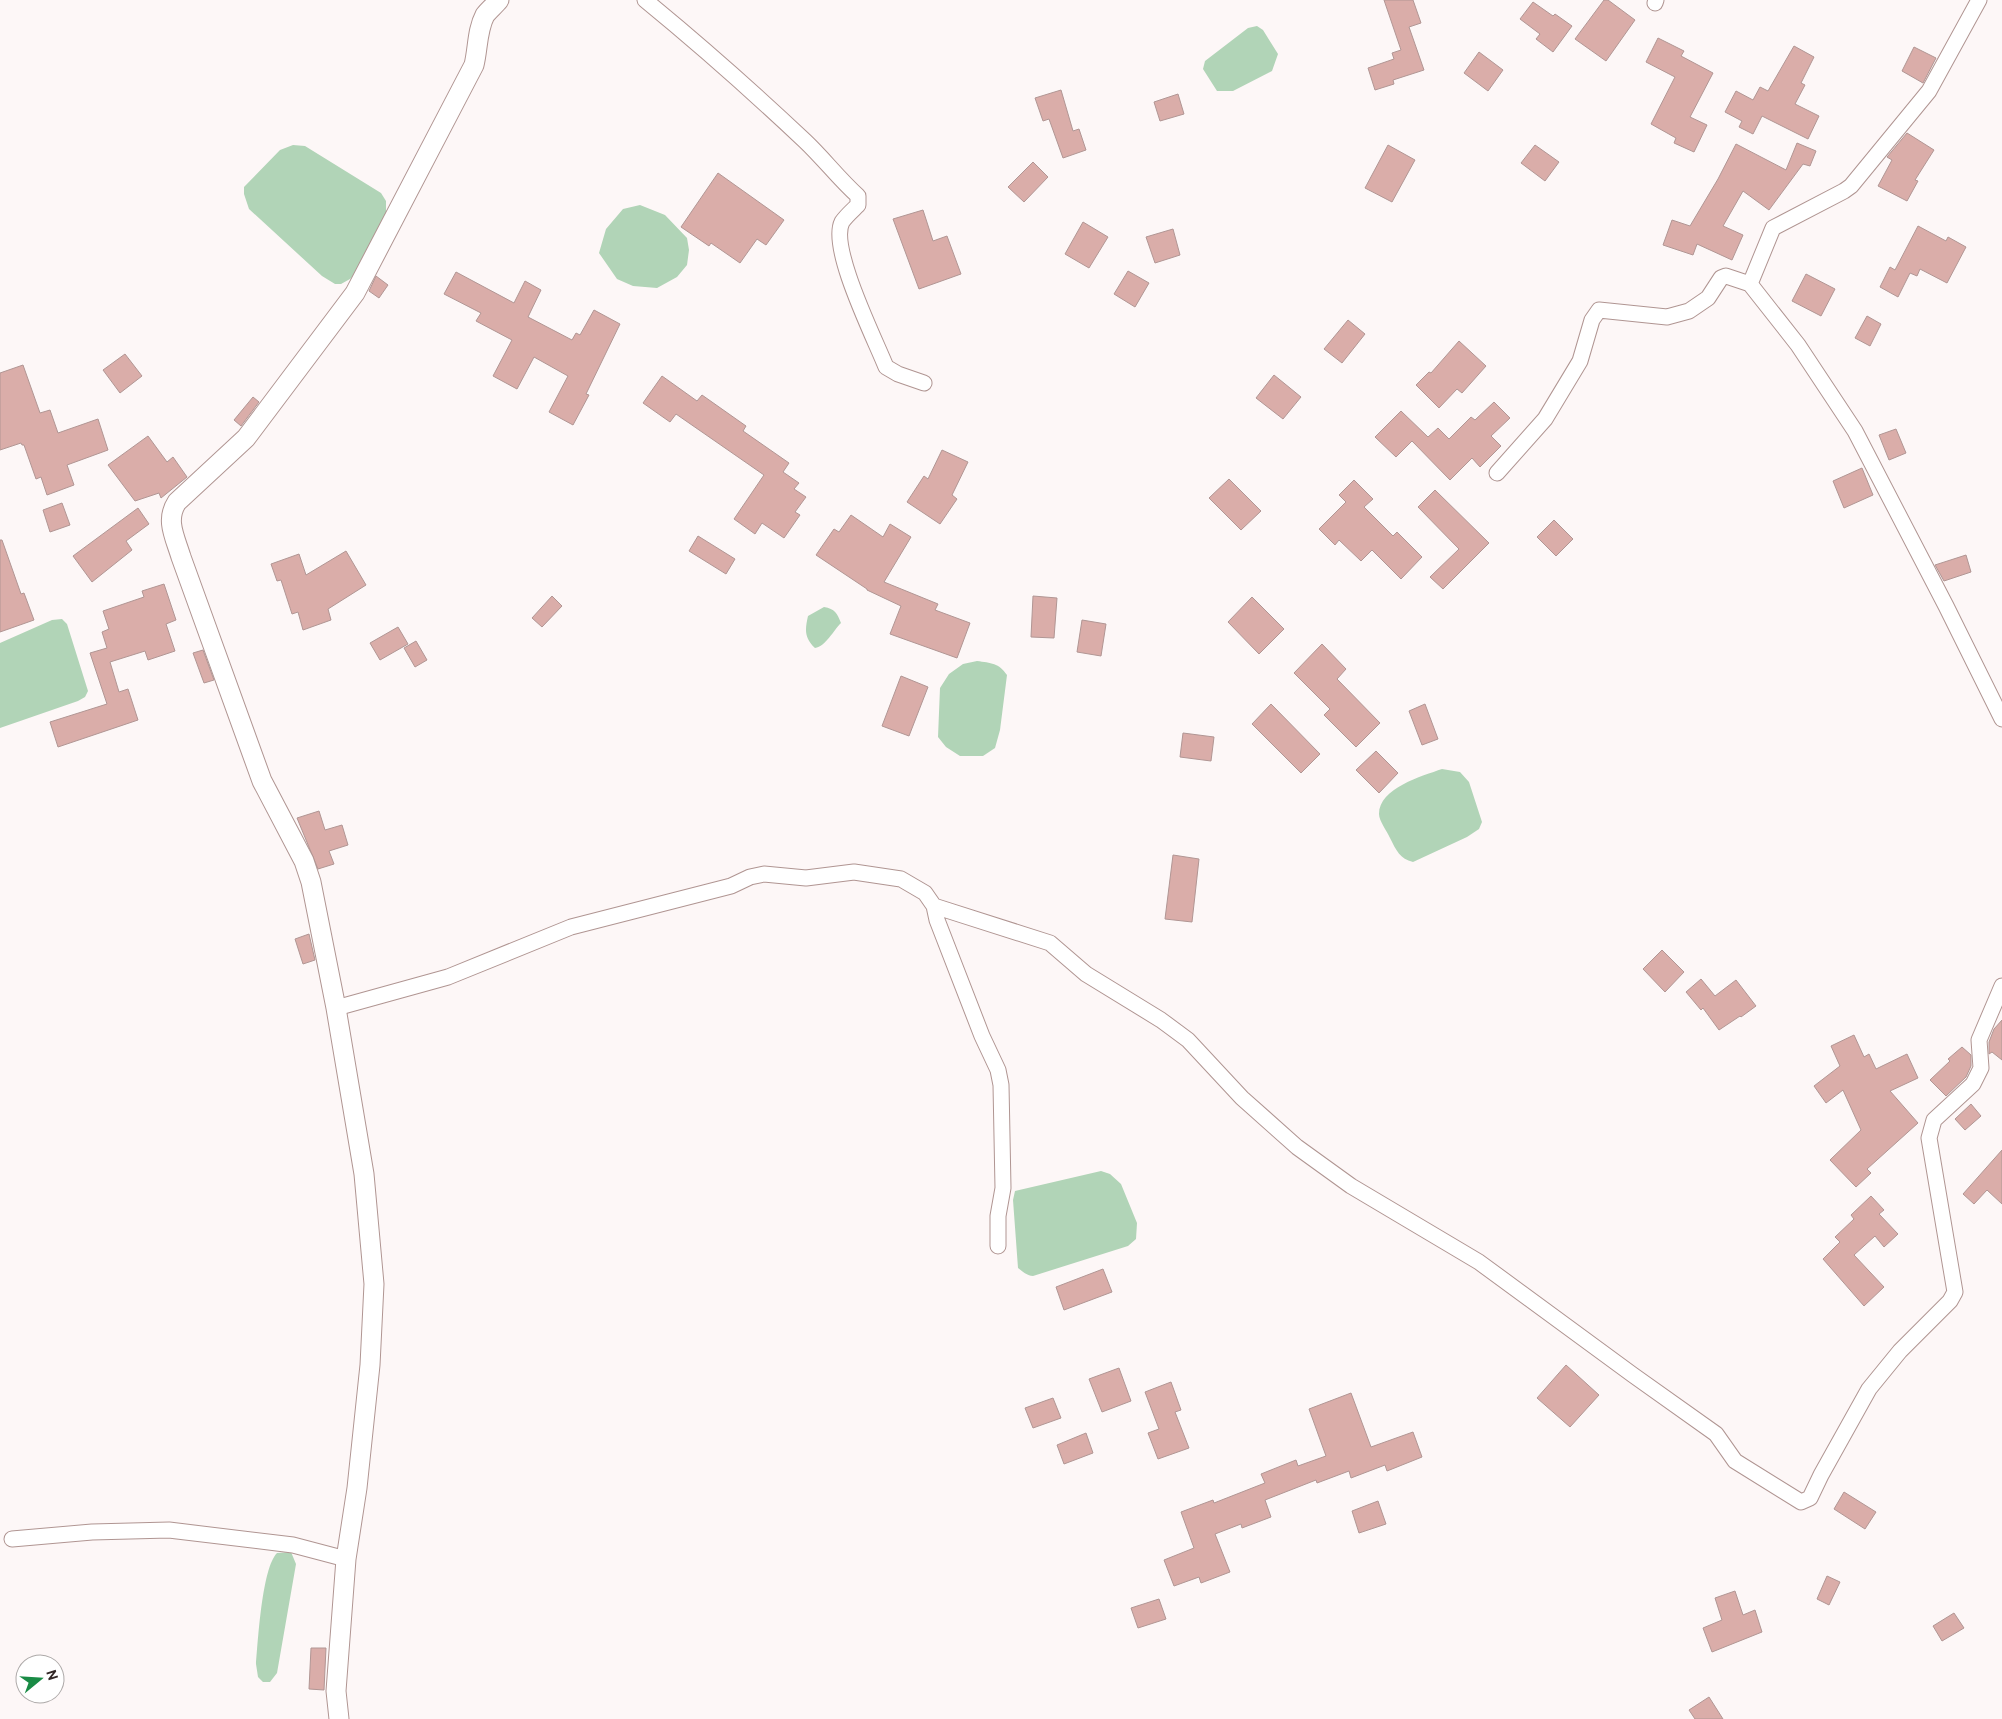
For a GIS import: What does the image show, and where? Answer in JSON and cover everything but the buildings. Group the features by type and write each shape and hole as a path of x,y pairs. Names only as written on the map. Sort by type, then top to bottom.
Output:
{"street":[{"path":"339,1719 336,1691 346,1559 370,1365 374,1284 364,1174 336,1008 311,882 304,861 262,781 180,557 170,519 171,511 177,502 246,438 355,294 474,65 479,34 485,15 499,0"},
{"path":"645,0 700,45 772,110 812,147 839,179 858,196 858,205 842,222 840,237 847,274 886,367 898,374 924,383"},
{"path":"1750,284 1773,228 1851,186 1929,91 1979,0"},
{"path":"1497,473 1546,419 1580,361 1592,320 1599,310 1667,317 1689,311 1708,298 1721,278 1726,276 1750,284 1798,345 1856,431 2002,719"},
{"path":"336,1008 448,977 571,928 731,886 750,877 764,874 806,878 854,872 901,879 925,893 934,906 937,920 982,1036 998,1070 1001,1085 1003,1188 998,1216 998,1246"},
{"path":"934,906 1050,943 1086,974 1161,1020 1188,1040 1242,1098 1297,1147 1351,1186 1479,1262 1632,1375 1716,1434 1736,1461 1801,1502 1810,1498 1869,1389 1900,1351 1950,1301 1955,1292 1929,1138 1934,1120 1973,1084 1981,1068 1978,1040 2002,986"},
{"path":"12,1539 92,1532 169,1530 294,1545 346,1559"}],"shaded area":[{"path":"1257,26 1263,30 1278,54 1272,71 1233,91 1217,91 1203,69 1205,61 1248,28"},
{"path":"293,145 305,146 381,193 386,201 386,214 362,267 350,279 341,284 335,284 322,276 249,209 244,194 244,187 280,150"},
{"path":"640,205 665,215 687,238 689,250 687,265 677,277 657,288 633,286 617,279 599,253 606,229 623,209"},
{"path":"824,607 835,612 841,623 823,644 815,648 806,633 806,625 808,616"},
{"path":"62,619 67,624 88,691 85,697 0,728 0,643 52,620"},
{"path":"977,661 998,666 1007,675 1000,730 995,748 983,756 960,756 946,747 938,737 940,688 949,674 963,664"},
{"path":"1442,769 1460,772 1469,782 1482,822 1479,829 1467,837 1413,862 1409,861 1396,850 1379,817 1381,805 1386,797 1403,784"},
{"path":"1101,1171 1110,1174 1121,1184 1137,1223 1136,1239 1128,1246 1033,1276 1026,1274 1018,1268 1013,1200 1015,1191"},
{"path":"291,1552 296,1564 277,1673 270,1682 263,1682 258,1677 256,1664 264,1589 272,1561 277,1553"}]}
